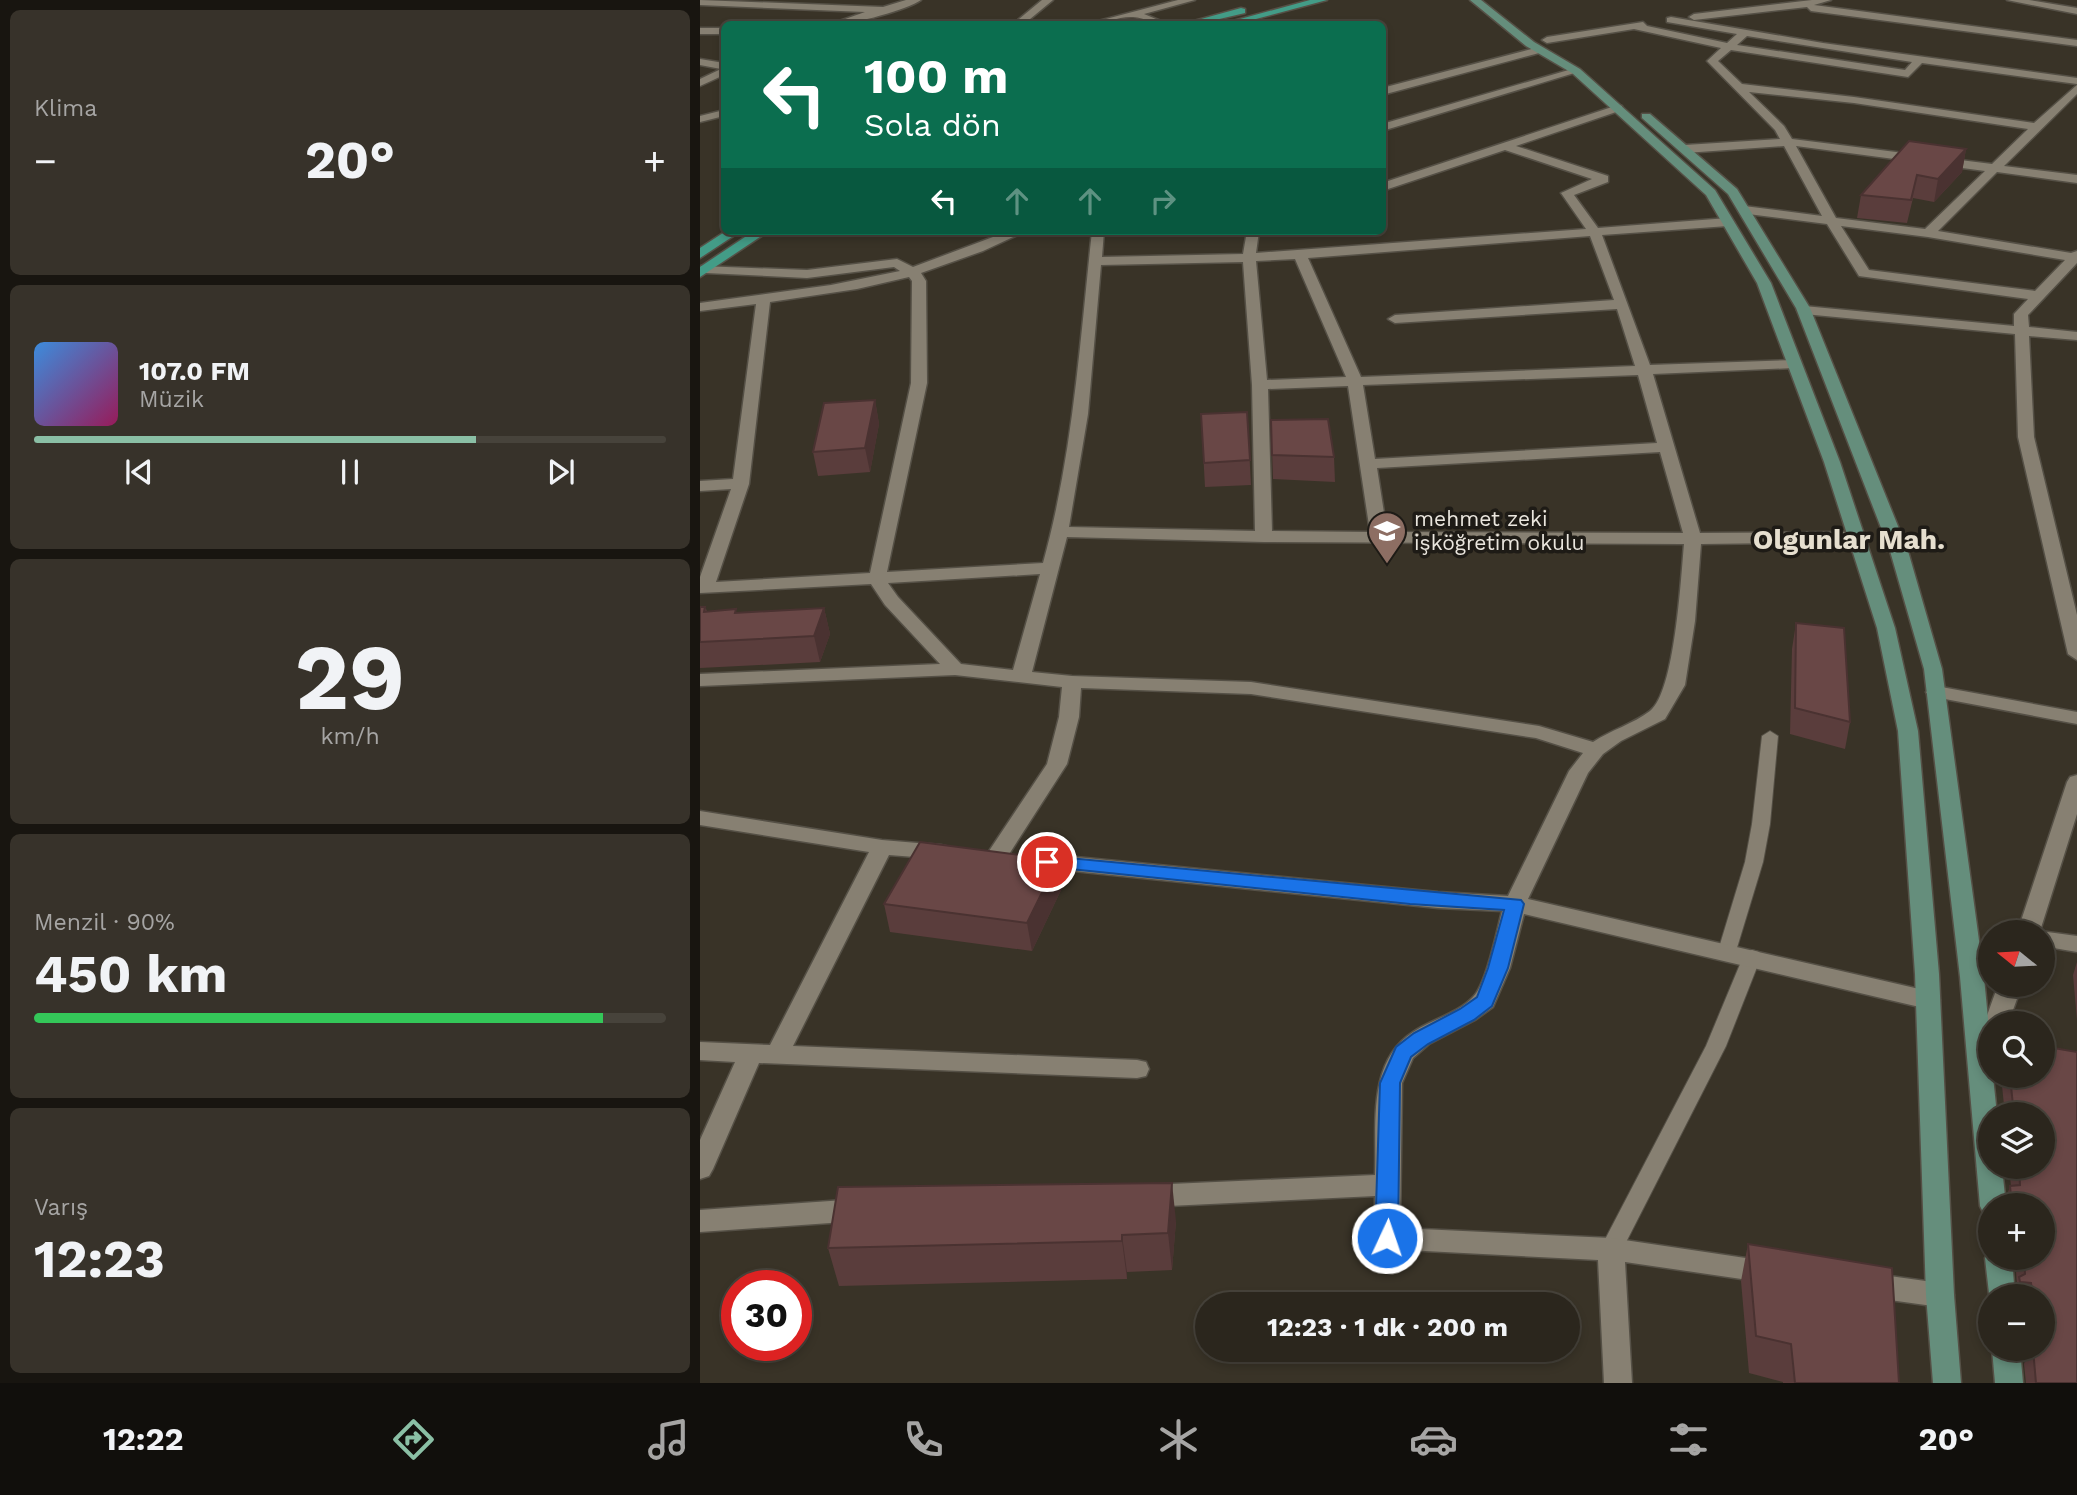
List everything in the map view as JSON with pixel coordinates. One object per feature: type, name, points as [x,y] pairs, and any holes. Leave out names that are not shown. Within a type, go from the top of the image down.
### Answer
[{"type":"main road","points":[[1200,21],[1282,0]]},
{"type":"main road","points":[[1239,21],[1322,0]]},
{"type":"main road","points":[[1475,0],[1576,71],[1711,194],[1764,283],[1856,537],[1886,628],[1908,731],[1928,1000],[1940,1295],[1947,1383]]},
{"type":"main road","points":[[1490,0],[1539,45],[1685,149],[1733,192],[1804,310],[1899,551],[1933,669],[1978,1038]]},
{"type":"main road","points":[[700,254],[729,235]]},
{"type":"main road","points":[[703,271],[757,235]]},
{"type":"main road","points":[[1983,1088],[1992,1193]]},
{"type":"main road","points":[[2007,1361],[2009,1383]]},
{"type":"street","points":[[847,21],[916,0]]},
{"type":"street","points":[[1022,21],[1048,0]]},
{"type":"street","points":[[1105,21],[1189,0]]},
{"type":"street","points":[[1386,84],[1539,45],[1633,26],[1826,0]]},
{"type":"street","points":[[2012,0],[2077,12]]},
{"type":"street","points":[[700,2],[887,10]]},
{"type":"street","points":[[1797,6],[2077,43]]},
{"type":"street","points":[[1134,14],[1154,21]]},
{"type":"street","points":[[1671,20],[2077,81]]},
{"type":"street","points":[[1633,26],[1729,47],[1908,74],[1920,59]]},
{"type":"street","points":[[700,31],[721,31]]},
{"type":"street","points":[[1745,33],[1712,61],[1780,128],[1831,222],[1864,273],[2038,296]]},
{"type":"street","points":[[1386,91],[1539,45]]},
{"type":"street","points":[[700,62],[721,66]]},
{"type":"street","points":[[1386,127],[1576,71]]},
{"type":"street","points":[[700,83],[721,72]]},
{"type":"street","points":[[1738,87],[1854,100],[2037,127]]},
{"type":"street","points":[[1928,233],[2077,88]]},
{"type":"street","points":[[1386,186],[1618,108]]},
{"type":"street","points":[[700,119],[721,114]]},
{"type":"street","points":[[1685,149],[1788,142],[2077,179]]},
{"type":"street","points":[[1505,146],[1604,179],[1567,192],[1595,233],[1622,304],[1693,539],[1686,621],[1675,685],[1658,715],[1614,737],[1596,751],[1579,771],[1515,904],[1498,968],[1485,1001],[1467,1014],[1421,1038],[1403,1053],[1397,1065],[1390,1083],[1387,1238],[1611,1249],[1789,1274]]},
{"type":"street","points":[[1744,210],[1928,233],[2076,256]]},
{"type":"street","points":[[1094,261],[1249,258],[1728,222]]},
{"type":"street","points":[[703,271],[807,274],[904,267],[978,235]]},
{"type":"street","points":[[700,307],[836,288],[1007,235]]},
{"type":"street","points":[[1021,676],[1060,532],[1080,414],[1097,235]]},
{"type":"street","points":[[1252,235],[1249,258],[1260,385],[1264,537]]},
{"type":"street","points":[[1300,254],[1355,381],[1379,537]]},
{"type":"street","points":[[2076,256],[2021,314],[2021,329],[2026,437],[2077,654]]},
{"type":"street","points":[[904,267],[919,281],[919,383],[877,580],[891,601],[955,668]]},
{"type":"street","points":[[700,299],[764,297]]},
{"type":"street","points":[[764,297],[741,484],[702,588],[1050,568]]},
{"type":"street","points":[[1395,319],[1622,304]]},
{"type":"street","points":[[1804,310],[2077,335]]},
{"type":"street","points":[[1260,385],[1794,364]]},
{"type":"street","points":[[1369,464],[1666,447]]},
{"type":"street","points":[[700,486],[741,484]]},
{"type":"street","points":[[1060,532],[1264,537],[1856,537]]},
{"type":"street","points":[[700,680],[955,668],[1072,682],[1251,688],[1539,732],[1596,751]]},
{"type":"street","points":[[996,857],[1057,764],[1069,718],[1072,682]]},
{"type":"street","points":[[1936,692],[2077,718]]},
{"type":"street","points":[[2032,920],[2077,782]]},
{"type":"street","points":[[700,818],[882,847],[1175,872],[1410,897],[1515,904],[1727,951],[1928,1000]]},
{"type":"street","points":[[776,1054],[882,847]]},
{"type":"street","points":[[2055,940],[2077,944]]},
{"type":"street","points":[[700,1051],[1138,1069]]},
{"type":"street","points":[[700,1169],[751,1053]]},
{"type":"street","points":[[1125,1197],[1390,1185]]},
{"type":"street","points":[[700,1221],[888,1208]]},
{"type":"street","points":[[1611,1249],[1618,1383]]},
{"type":"street","points":[[1844,1282],[1940,1295]]},
{"type":"lane","points":[[1727,951],[1762,824],[1770,736]]},
{"type":"lane","points":[[1611,1249],[1716,1046],[1752,957]]},
{"type":"building","points":[[1909,141],[1966,149],[1938,179],[1917,175],[1911,200],[1861,195]]},
{"type":"building","points":[[875,400],[865,448],[813,452],[824,403]]},
{"type":"building","points":[[1247,412],[1250,460],[1204,463],[1201,414]]},
{"type":"building","points":[[1328,419],[1334,457],[1272,455],[1271,420]]},
{"type":"building","points":[[700,607],[705,607],[704,612],[736,609],[735,613],[824,608],[814,636],[700,642]]},
{"type":"building","points":[[1796,623],[1844,628],[1850,722],[1795,708]]},
{"type":"building","points":[[920,842],[1058,860],[1027,923],[884,904]]},
{"type":"building","points":[[2055,1048],[2077,1052],[2077,1383],[2036,1383],[2034,1361],[2055,1361],[2055,1284],[2020,1282],[2019,1277],[2025,1274],[2025,1270],[2055,1270],[2055,1193],[2011,1193],[2010,1186],[2020,1185],[2020,1179],[2055,1179],[2055,1102],[2013,1102],[2011,1088],[2055,1088]]},
{"type":"building","points":[[1172,1183],[1168,1233],[1122,1235],[1122,1241],[828,1248],[838,1187]]},
{"type":"building","points":[[1748,1244],[1892,1268],[1899,1383],[1795,1383],[1791,1344],[1756,1336]]},
{"type":"place","name":"mehmet zeki işköğretim okulu","points":[[1387,565]]},
{"type":"district","name":"Olgunlar Mah.","points":[[1849,539]]},
{"type":"route","points":[[1047,862],[1175,872],[1438,900],[1515,904],[1498,968],[1485,1001],[1467,1014],[1421,1038],[1403,1053],[1390,1083],[1387,1238]]}]
